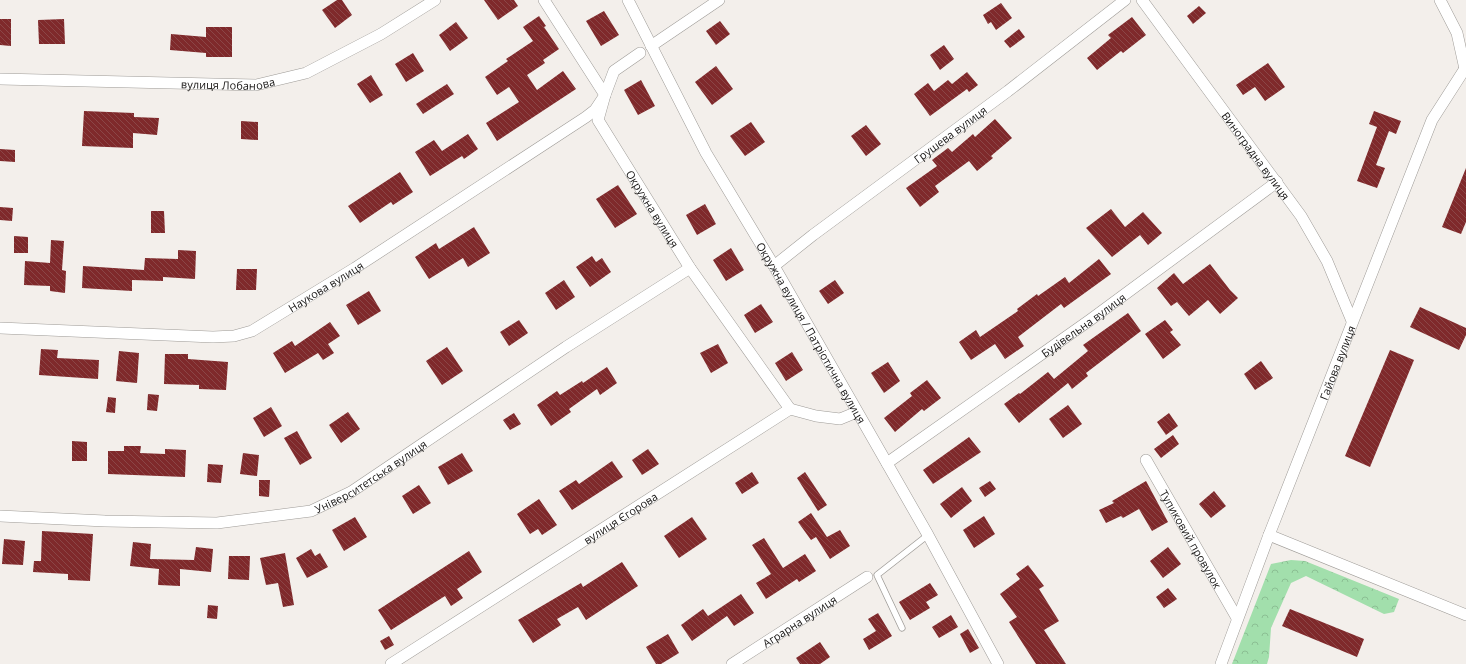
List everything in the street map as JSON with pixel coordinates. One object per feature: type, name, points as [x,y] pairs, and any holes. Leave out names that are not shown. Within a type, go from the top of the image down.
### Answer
[{"type":"street","name":"вулиця Лобанова","points":[[0,79],[256,85],[306,73],[381,34],[435,0]]},
{"type":"street","points":[[544,0],[605,95]]},
{"type":"street","name":"Окружна вулиця / Патріотична вулиця","points":[[628,0],[706,153],[774,266],[887,463],[998,664]]},
{"type":"street","points":[[651,46],[719,0]]},
{"type":"street","name":"Грушева вулиця","points":[[774,266],[1125,0]]},
{"type":"street","name":"Виноградна вулиця","points":[[1142,0],[1301,216],[1327,261],[1352,321]]},
{"type":"street","points":[[1440,0],[1457,33],[1466,68]]},
{"type":"street","points":[[605,95],[614,71],[640,53]]},
{"type":"street","name":"Гайова вулиця","points":[[1221,664],[1237,618],[1352,321],[1432,120],[1466,68]]},
{"type":"street","name":"Окружна вулиця","points":[[605,95],[598,120],[690,268],[790,409]]},
{"type":"street","name":"Наукова вулиця","points":[[0,328],[213,337],[234,336],[252,331],[355,268],[586,117],[595,110],[605,95]]},
{"type":"street","name":"Будівельна вулиця","points":[[887,463],[1090,320],[1277,182]]},
{"type":"street","name":"Університетська вулиця","points":[[0,516],[105,521],[217,523],[311,511],[352,492],[566,347],[690,268]]},
{"type":"street","points":[[790,409],[816,416],[840,419],[857,412]]},
{"type":"street","name":"вулиця Єгорова","points":[[391,664],[790,409]]},
{"type":"street","name":"Тупиковий провулок","points":[[1146,460],[1237,618]]},
{"type":"street","points":[[1269,535],[1466,614]]},
{"type":"street","name":"Аграрна вулиця","points":[[732,664],[867,577]]},
{"type":"lane","points":[[902,628],[877,575],[928,535]]},
{"type":"green space","points":[[1291,560],[1305,561],[1399,599],[1394,612],[1384,614],[1306,576],[1291,583],[1271,628],[1269,657],[1267,664],[1232,664],[1271,564]]},
{"type":"building","points":[[337,0],[342,0],[352,15],[335,28],[322,10]]},
{"type":"building","points":[[484,0],[514,0],[518,6],[498,20]]},
{"type":"building","points":[[1001,3],[1012,18],[996,30],[991,22],[988,24],[983,15]]},
{"type":"building","points":[[1199,6],[1206,13],[1193,24],[1187,16]]},
{"type":"building","points":[[604,11],[619,35],[601,46],[586,21]]},
{"type":"building","points":[[539,16],[546,26],[544,27],[559,49],[543,60],[545,63],[527,75],[537,90],[563,71],[576,89],[497,141],[486,123],[519,102],[509,87],[497,95],[485,77],[508,61],[506,59],[533,41],[523,27]]},
{"type":"building","points":[[1132,17],[1146,35],[1123,53],[1121,51],[1097,70],[1087,58],[1111,38],[1108,35]]},
{"type":"building","points":[[0,19],[11,19],[11,46],[0,45]]},
{"type":"building","points":[[64,19],[65,44],[39,44],[38,20]]},
{"type":"building","points":[[720,21],[730,34],[716,45],[706,31]]},
{"type":"building","points":[[456,22],[468,38],[450,51],[439,35]]},
{"type":"building","points":[[206,27],[232,27],[232,57],[206,57],[206,53],[170,50],[171,34],[206,37]]},
{"type":"building","points":[[1019,29],[1025,37],[1010,48],[1004,41]]},
{"type":"building","points":[[944,45],[954,59],[940,70],[930,55]]},
{"type":"building","points":[[413,53],[424,71],[406,82],[395,64]]},
{"type":"building","points":[[1268,63],[1285,87],[1265,101],[1255,87],[1243,95],[1236,85]]},
{"type":"building","points":[[716,66],[733,89],[712,105],[695,82]]},
{"type":"building","points":[[967,72],[978,85],[969,92],[967,89],[930,116],[914,94],[928,83],[934,91],[948,80],[952,84]]},
{"type":"building","points":[[371,75],[383,95],[370,103],[357,84]]},
{"type":"building","points":[[641,80],[655,106],[638,115],[624,90]]},
{"type":"building","points":[[447,84],[454,94],[423,114],[416,104]]},
{"type":"building","points":[[84,111],[134,113],[134,117],[159,118],[157,135],[133,133],[133,148],[82,146]]},
{"type":"building","points":[[1374,111],[1401,121],[1396,134],[1389,131],[1376,165],[1385,168],[1377,188],[1357,181],[1377,127],[1369,124]]},
{"type":"building","points":[[995,119],[1012,138],[991,156],[993,158],[977,171],[969,161],[935,186],[939,192],[920,207],[906,188],[937,166],[932,160],[948,148],[952,152],[973,134],[975,137]]},
{"type":"building","points":[[241,121],[258,122],[258,140],[241,139]]},
{"type":"building","points":[[751,122],[765,142],[745,156],[730,136]]},
{"type":"building","points":[[866,125],[881,144],[866,156],[851,136]]},
{"type":"building","points":[[468,134],[478,149],[464,159],[462,156],[430,176],[415,152],[434,140],[442,151]]},
{"type":"building","points":[[0,149],[15,150],[15,162],[0,161]]},
{"type":"building","points":[[1466,168],[1466,222],[1461,234],[1442,227]]},
{"type":"building","points":[[400,172],[413,192],[393,205],[391,202],[360,223],[348,206]]},
{"type":"building","points":[[618,185],[637,214],[615,228],[596,199]]},
{"type":"building","points":[[705,204],[716,224],[697,235],[686,215]]},
{"type":"building","points":[[0,207],[13,208],[12,221],[0,220]]},
{"type":"building","points":[[1111,209],[1125,227],[1143,212],[1162,233],[1148,245],[1140,235],[1112,257],[1086,228]]},
{"type":"building","points":[[151,211],[164,211],[165,233],[151,233]]},
{"type":"building","points":[[474,227],[490,253],[468,267],[463,258],[429,279],[415,257],[436,243],[439,249]]},
{"type":"building","points":[[14,236],[28,237],[28,253],[14,253]]},
{"type":"building","points":[[51,240],[64,241],[62,270],[66,271],[65,293],[50,291],[50,286],[24,285],[25,261],[50,263]]},
{"type":"building","points":[[731,248],[744,270],[726,281],[713,260]]},
{"type":"building","points":[[178,250],[196,251],[195,279],[163,277],[163,281],[132,280],[132,291],[82,288],[83,266],[144,270],[145,258],[178,259]]},
{"type":"building","points":[[592,256],[596,262],[602,258],[611,272],[590,287],[576,267]]},
{"type":"building","points":[[1099,259],[1111,274],[1064,308],[1061,304],[1018,337],[1024,346],[1005,359],[995,344],[971,360],[959,342],[976,330],[980,337],[1018,311],[1017,309],[1037,294],[1038,296],[1065,277],[1069,283]]},
{"type":"building","points":[[1210,264],[1238,298],[1220,314],[1208,300],[1189,316],[1177,302],[1171,306],[1157,288],[1174,273],[1183,284]]},
{"type":"building","points":[[237,269],[257,269],[256,290],[236,290]]},
{"type":"building","points":[[564,280],[575,297],[556,310],[545,293]]},
{"type":"building","points":[[835,280],[844,293],[828,304],[819,291]]},
{"type":"building","points":[[369,291],[381,311],[358,325],[346,305]]},
{"type":"building","points":[[761,304],[773,322],[755,333],[744,315]]},
{"type":"building","points":[[1420,307],[1466,328],[1466,335],[1459,350],[1410,327]]},
{"type":"building","points":[[1128,313],[1141,331],[1086,373],[1088,376],[1072,389],[1068,383],[1019,423],[1004,404],[1019,393],[1020,394],[1048,372],[1054,379],[1088,351],[1083,345]]},
{"type":"building","points":[[519,320],[528,333],[509,346],[500,332]]},
{"type":"building","points":[[1165,320],[1173,330],[1170,332],[1181,345],[1163,359],[1145,334]]},
{"type":"building","points":[[330,322],[340,336],[328,344],[334,353],[323,360],[318,353],[285,373],[273,353],[292,341],[295,346]]},
{"type":"building","points":[[718,344],[728,363],[711,373],[700,353]]},
{"type":"building","points":[[447,347],[463,371],[442,385],[426,361]]},
{"type":"building","points":[[41,349],[58,350],[57,358],[99,360],[98,379],[39,375]]},
{"type":"building","points":[[1390,350],[1414,360],[1370,467],[1345,456]]},
{"type":"building","points":[[119,351],[139,353],[137,383],[116,381]]},
{"type":"building","points":[[792,352],[803,370],[786,381],[775,363]]},
{"type":"building","points":[[165,354],[188,354],[188,359],[228,362],[226,390],[199,389],[199,385],[164,384]]},
{"type":"building","points":[[1261,361],[1273,378],[1255,390],[1244,374]]},
{"type":"building","points":[[888,362],[900,381],[884,393],[871,373]]},
{"type":"building","points":[[607,367],[617,383],[600,395],[597,389],[569,409],[571,412],[551,426],[537,405],[557,391],[560,395],[582,381],[583,383]]},
{"type":"building","points":[[927,380],[941,398],[924,411],[922,409],[895,432],[884,418],[912,396],[910,393]]},
{"type":"building","points":[[148,394],[159,395],[157,411],[147,410]]},
{"type":"building","points":[[108,397],[116,398],[115,413],[106,412]]},
{"type":"building","points":[[1068,405],[1082,424],[1063,438],[1049,419]]},
{"type":"building","points":[[271,407],[282,426],[264,437],[253,418]]},
{"type":"building","points":[[348,412],[360,429],[341,443],[329,425]]},
{"type":"building","points":[[514,413],[521,424],[510,430],[503,420]]},
{"type":"building","points":[[1169,413],[1178,426],[1166,435],[1157,422]]},
{"type":"building","points":[[297,431],[312,458],[300,465],[284,438]]},
{"type":"building","points":[[1173,435],[1179,444],[1161,458],[1154,449]]},
{"type":"building","points":[[969,437],[981,452],[933,484],[923,470]]},
{"type":"building","points":[[72,441],[87,442],[87,461],[72,461]]},
{"type":"building","points":[[124,446],[141,446],[140,453],[165,454],[165,449],[186,450],[185,477],[108,474],[108,451],[124,451]]},
{"type":"building","points":[[648,449],[659,464],[642,475],[632,460]]},
{"type":"building","points":[[243,453],[259,455],[257,476],[240,474]]},
{"type":"building","points":[[462,453],[473,471],[448,485],[438,467]]},
{"type":"building","points":[[612,461],[623,477],[572,510],[559,491],[576,480],[579,484]]},
{"type":"building","points":[[208,464],[223,465],[221,483],[207,482]]},
{"type":"building","points":[[752,472],[759,483],[742,494],[735,483]]},
{"type":"building","points":[[805,472],[827,505],[818,511],[797,478]]},
{"type":"building","points":[[259,480],[270,480],[269,497],[259,496]]},
{"type":"building","points":[[990,481],[996,489],[985,497],[979,488]]},
{"type":"building","points":[[1146,481],[1168,522],[1152,531],[1139,509],[1123,518],[1121,516],[1106,523],[1099,510],[1114,503],[1112,501]]},
{"type":"building","points":[[419,485],[431,503],[413,514],[402,496]]},
{"type":"building","points":[[962,487],[972,501],[951,518],[940,504]]},
{"type":"building","points":[[1214,491],[1226,506],[1211,518],[1199,504]]},
{"type":"building","points":[[539,499],[557,525],[542,535],[538,529],[530,534],[517,514]]},
{"type":"building","points":[[811,513],[827,537],[840,530],[850,546],[830,559],[816,537],[811,540],[798,522]]},
{"type":"building","points":[[984,516],[995,534],[974,548],[963,530]]},
{"type":"building","points":[[355,517],[367,537],[344,551],[332,530]]},
{"type":"building","points":[[692,517],[707,539],[679,558],[664,536]]},
{"type":"building","points":[[42,531],[93,534],[90,581],[68,580],[68,574],[33,572],[34,561],[41,561]]},
{"type":"building","points":[[764,538],[783,568],[805,554],[816,571],[799,582],[797,579],[766,599],[756,583],[771,574],[752,545]]},
{"type":"building","points":[[4,539],[25,541],[23,565],[2,564]]},
{"type":"building","points":[[133,542],[151,544],[150,559],[194,560],[196,547],[213,549],[211,572],[180,569],[180,586],[158,585],[159,569],[130,566]]},
{"type":"building","points":[[1168,547],[1181,564],[1163,578],[1150,561]]},
{"type":"building","points":[[311,549],[315,556],[320,553],[328,567],[307,578],[296,558]]},
{"type":"building","points":[[469,551],[482,572],[457,589],[463,598],[451,606],[445,596],[391,630],[378,610]]},
{"type":"building","points":[[285,553],[294,605],[283,607],[278,583],[266,585],[260,558]]},
{"type":"building","points":[[229,556],[250,556],[249,580],[228,579]]},
{"type":"building","points":[[622,562],[638,586],[586,620],[578,607],[557,619],[561,625],[533,643],[518,620],[581,583],[583,587]]},
{"type":"building","points":[[1028,565],[1044,586],[1039,589],[1059,621],[1044,630],[1066,664],[1036,664],[1009,622],[1017,617],[1000,594],[1020,579],[1016,574]]},
{"type":"building","points":[[930,583],[938,595],[926,602],[930,608],[910,620],[899,602]]},
{"type":"building","points":[[1168,588],[1177,599],[1164,608],[1156,597]]},
{"type":"building","points":[[741,594],[754,613],[734,626],[727,616],[692,641],[681,625],[703,609],[708,616]]},
{"type":"building","points":[[208,605],[218,606],[217,619],[207,618]]},
{"type":"building","points":[[1290,609],[1364,639],[1357,657],[1282,626]]},
{"type":"building","points":[[878,613],[892,636],[869,650],[863,639],[876,631],[868,619]]},
{"type":"building","points":[[951,615],[958,627],[939,638],[932,627]]},
{"type":"building","points":[[968,629],[979,648],[970,653],[960,634]]},
{"type":"building","points":[[668,634],[679,653],[661,664],[656,664],[646,647]]},
{"type":"building","points":[[389,636],[394,645],[385,650],[380,641]]},
{"type":"building","points":[[820,642],[830,657],[820,664],[800,664],[796,658]]}]
